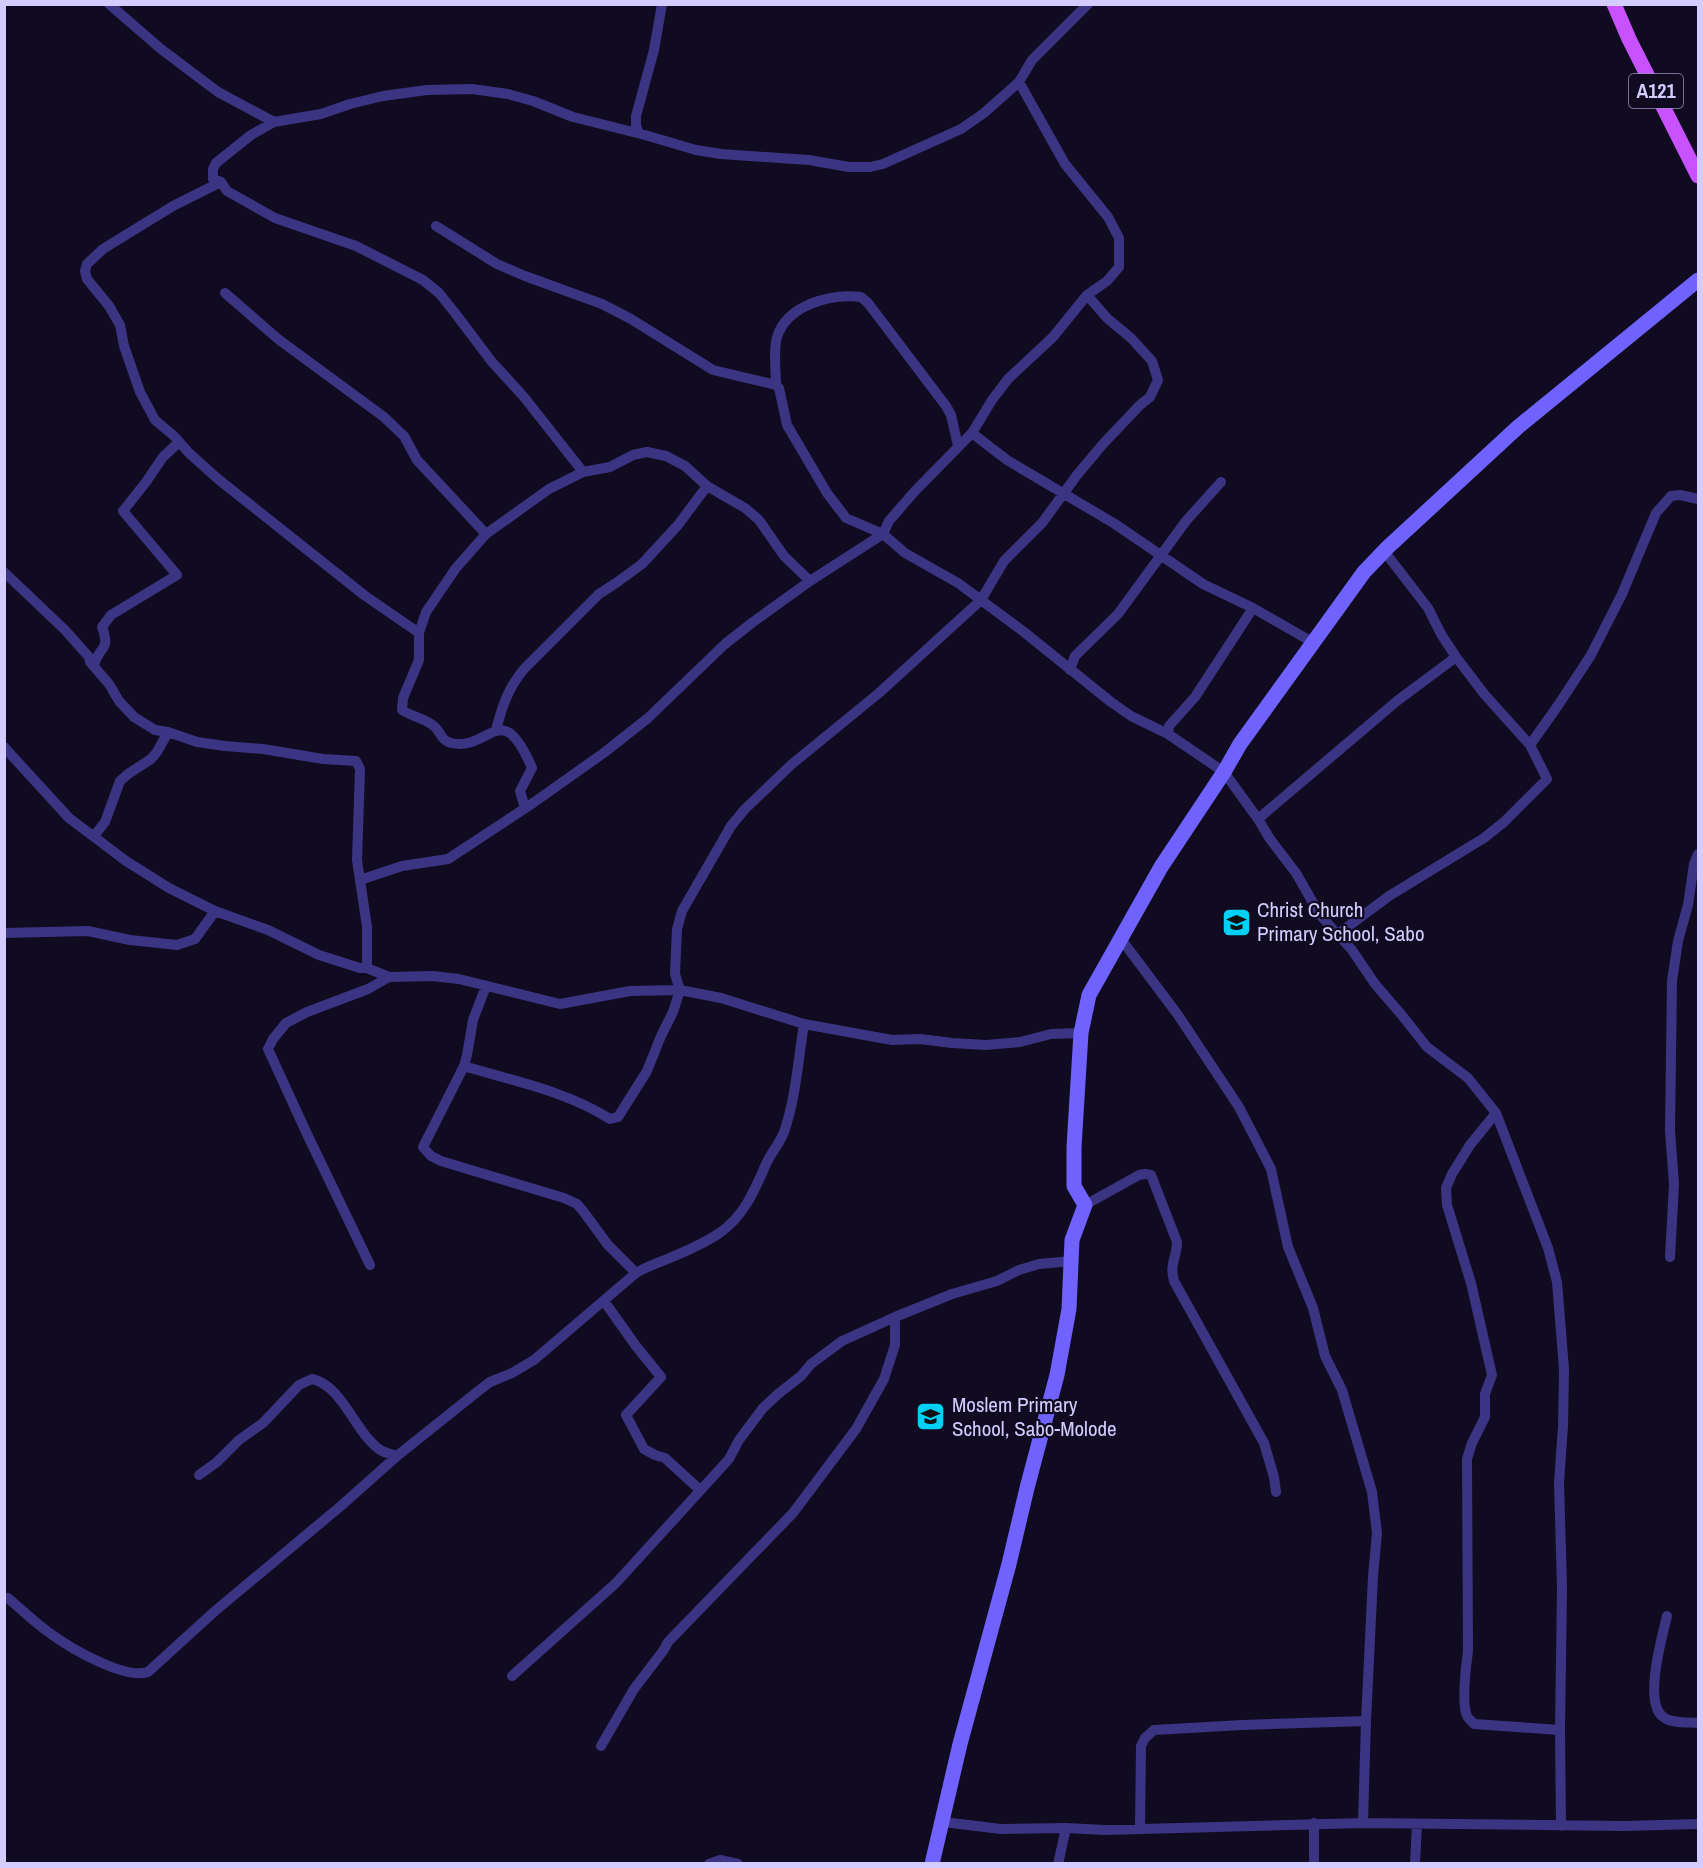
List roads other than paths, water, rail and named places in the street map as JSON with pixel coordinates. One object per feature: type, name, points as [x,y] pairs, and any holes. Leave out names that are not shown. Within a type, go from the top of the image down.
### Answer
[{"type":"main road","name":"A121","points":[[1614,4],[1629,39],[1698,176]]},
{"type":"street","points":[[109,4],[161,49],[218,92],[273,122]]},
{"type":"street","points":[[639,133],[636,116],[654,50],[662,4]]},
{"type":"street","points":[[583,472],[524,397],[492,362],[439,293],[423,280],[356,246],[275,218],[227,191],[221,182],[213,179],[216,163],[250,135],[273,122],[321,114],[350,104],[391,95],[427,90],[472,89],[508,94],[573,117],[639,133],[679,146],[721,154],[809,160],[849,167],[870,167],[883,164],[961,129],[984,113],[1019,82],[1032,60],[1088,4]]},
{"type":"street","points":[[360,880],[402,866],[448,859],[614,746],[648,718],[725,644],[753,622],[810,581],[884,534],[895,514],[972,433],[1008,379],[1053,337],[1087,295],[1107,281],[1119,267],[1119,238],[1108,217],[1065,164],[1019,82]]},
{"type":"street","points":[[221,182],[173,206],[102,249],[87,264],[85,271],[90,285],[109,306],[120,325],[124,346],[140,392],[156,420],[218,479],[364,595],[419,633]]},
{"type":"street","points":[[436,226],[497,264],[602,304],[631,319],[713,370],[772,382],[776,385],[779,388],[787,425],[827,493],[846,518],[884,534],[905,553],[958,583],[1110,702],[1168,735],[1224,772],[1296,873],[1320,915],[1352,950],[1370,978],[1427,1047],[1468,1078],[1496,1113],[1548,1248],[1557,1281],[1564,1369],[1559,1483],[1562,1587],[1561,1826]]},
{"type":"street","points":[[1085,1205],[1074,1186],[1074,1147],[1081,1033],[1089,995],[1161,867],[1240,744],[1364,572],[1384,551],[1518,427],[1698,280]]},
{"type":"street","points":[[225,293],[278,339],[384,417],[404,436],[417,460],[486,534]]},
{"type":"street","points":[[464,1066],[556,1093],[590,1106],[610,1119],[615,1119],[622,1112],[646,1071],[673,1012],[680,990],[675,974],[677,929],[682,911],[731,826],[745,809],[792,764],[879,693],[981,600],[1004,561],[1042,523],[1102,444],[1150,397],[1158,380],[1152,361],[1131,338],[1107,318],[1087,295]]},
{"type":"street","points":[[776,385],[776,340],[781,326],[807,305],[838,296],[861,297],[868,303],[946,406],[951,416],[958,446]]},
{"type":"street","points":[[972,433],[1007,460],[1115,524],[1203,584],[1253,608],[1314,643]]},
{"type":"street","points":[[94,665],[95,658],[106,643],[102,627],[111,615],[177,575],[123,511],[163,457],[179,442]]},
{"type":"street","points":[[525,808],[520,791],[532,768],[512,735],[505,730],[496,730],[466,744],[448,742],[442,739],[435,727],[402,710],[403,698],[418,660],[419,633],[426,612],[456,568],[486,534],[549,489],[583,472],[610,467],[633,455],[647,452],[666,456],[685,466],[707,486],[745,508],[759,520],[784,556],[810,581]]},
{"type":"street","points":[[1070,670],[1076,656],[1118,614],[1186,521],[1221,482]]},
{"type":"street","points":[[496,730],[502,705],[513,682],[524,669],[599,594],[642,564],[678,525],[707,486]]},
{"type":"street","points":[[1530,745],[1591,655],[1622,594],[1656,513],[1671,496],[1680,495],[1698,500]]},
{"type":"street","points":[[1338,934],[1389,896],[1484,838],[1547,779],[1530,745],[1485,695],[1456,657],[1440,634],[1428,608],[1384,551]]},
{"type":"street","points":[[4,572],[65,630],[134,717],[155,730],[216,745],[356,761],[360,769],[357,860],[367,927],[368,968]]},
{"type":"street","points":[[1168,735],[1169,726],[1195,697],[1253,608]]},
{"type":"street","points":[[1258,819],[1397,701],[1456,657]]},
{"type":"street","points":[[94,836],[105,822],[120,782],[128,774],[152,759],[168,732]]},
{"type":"street","points":[[4,747],[69,818],[126,861],[169,888],[215,911],[268,930],[319,955],[360,968],[368,968],[389,977],[434,976],[459,979],[560,1004],[630,991],[680,990],[721,998],[804,1024],[892,1040],[920,1039],[986,1045],[1020,1042],[1051,1034],[1081,1033]]},
{"type":"street","points":[[1670,1257],[1674,1184],[1670,1119],[1672,981],[1678,941],[1698,854]]},
{"type":"street","points":[[4,933],[88,931],[129,940],[177,945],[195,939],[215,911]]},
{"type":"street","points":[[1121,939],[1178,1015],[1239,1107],[1271,1169],[1288,1247],[1313,1308],[1325,1356],[1342,1390],[1372,1492],[1377,1533],[1373,1576],[1363,1822]]},
{"type":"street","points":[[370,1265],[268,1049],[286,1023],[307,1012],[368,989],[389,977]]},
{"type":"street","points":[[486,986],[473,1020],[464,1066],[427,1138],[423,1147],[425,1151],[441,1161],[564,1198],[577,1204],[608,1245],[636,1273]]},
{"type":"street","points":[[8,1598],[38,1625],[68,1645],[114,1668],[141,1674],[154,1666],[397,1456],[490,1382],[534,1360],[646,1266],[665,1260],[717,1235],[742,1213],[768,1159],[784,1134],[793,1097],[804,1024]]},
{"type":"street","points":[[1496,1113],[1470,1145],[1452,1173],[1446,1188],[1447,1205],[1471,1283],[1492,1376],[1485,1394],[1485,1417],[1467,1459],[1466,1708],[1467,1717],[1474,1724],[1560,1730]]},
{"type":"street","points":[[932,1863],[960,1744],[1057,1375],[1067,1326],[1072,1240],[1085,1205],[1139,1175],[1145,1173],[1151,1175],[1177,1242],[1171,1270],[1174,1281],[1264,1443],[1275,1478],[1276,1492]]},
{"type":"street","points":[[512,1676],[616,1583],[647,1551],[729,1459],[739,1440],[763,1408],[801,1376],[811,1364],[842,1341],[952,1294],[997,1281],[1019,1270],[1039,1264],[1072,1261]]},
{"type":"street","points":[[604,1301],[661,1377],[626,1415],[644,1449],[665,1458],[700,1490]]},
{"type":"street","points":[[601,1746],[634,1689],[668,1642],[793,1513],[856,1429],[884,1379],[896,1345],[895,1317]]},
{"type":"street","points":[[199,1474],[217,1462],[239,1440],[263,1423],[299,1385],[312,1379],[324,1383],[334,1393],[378,1449],[397,1456]]},
{"type":"street","points":[[1667,1616],[1654,1681],[1657,1709],[1667,1720],[1698,1723]]},
{"type":"street","points":[[1140,1829],[1141,1746],[1145,1738],[1154,1730],[1366,1721]]},
{"type":"street","points":[[942,1822],[1001,1829],[1105,1830],[1363,1822],[1561,1826],[1698,1824]]},
{"type":"street","points":[[1314,1823],[1314,1863]]},
{"type":"street","points":[[1415,1863],[1417,1824]]},
{"type":"street","points":[[1058,1863],[1066,1828]]},
{"type":"street","points":[[709,1863],[720,1860],[738,1863]]},
{"type":"place","name":"Christ Church Primary School, Sabo","points":[[1236,922]]},
{"type":"place","name":"Moslem Primary School, Sabo-Molode","points":[[931,1417]]}]
